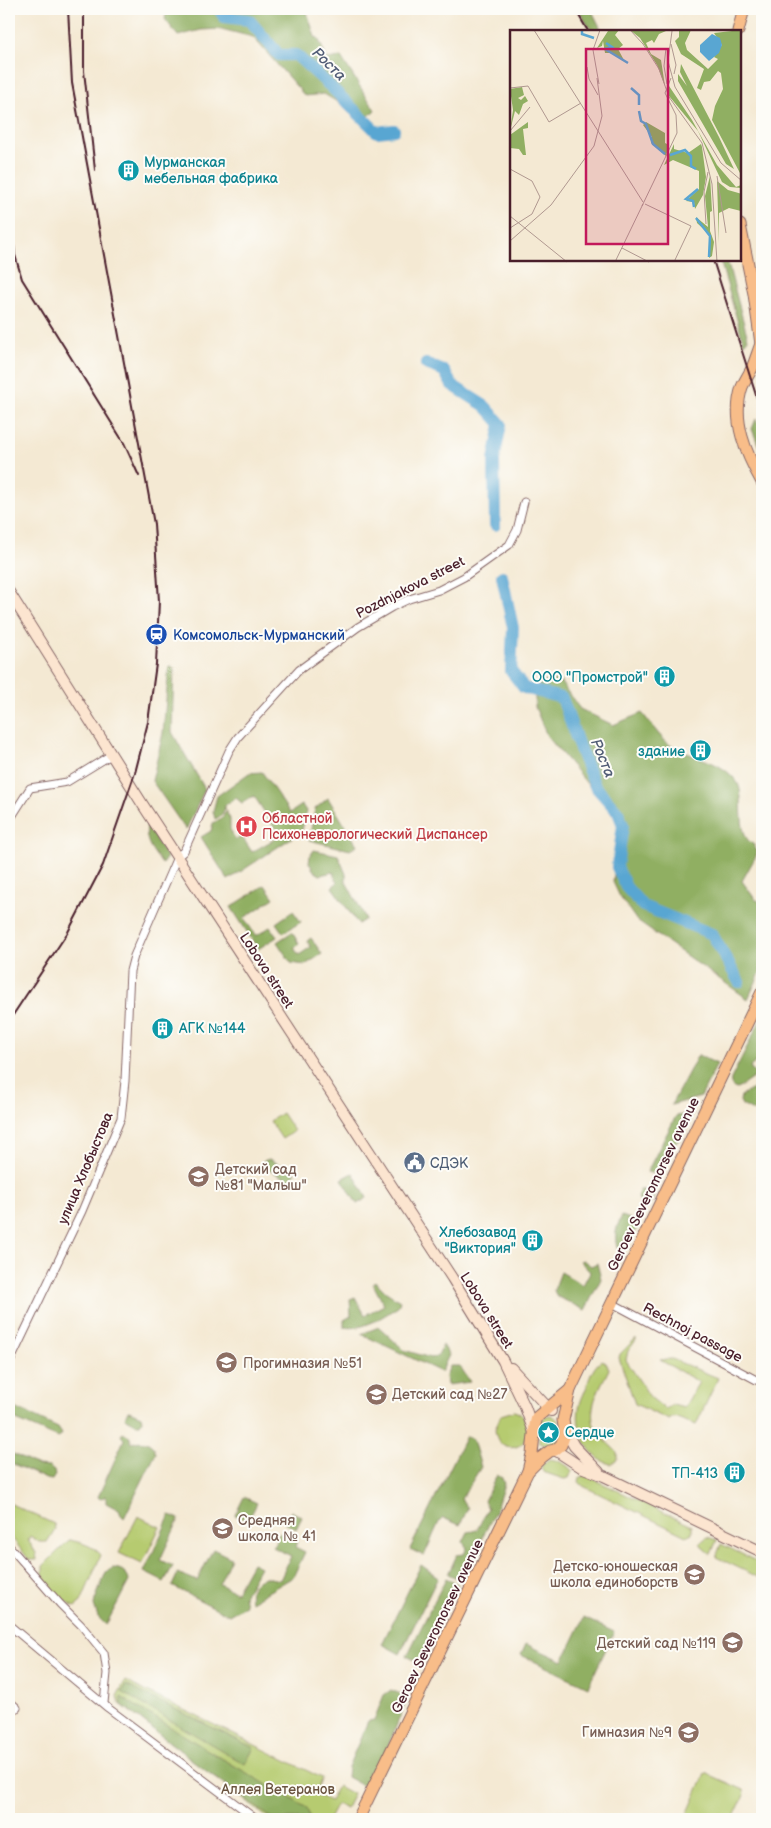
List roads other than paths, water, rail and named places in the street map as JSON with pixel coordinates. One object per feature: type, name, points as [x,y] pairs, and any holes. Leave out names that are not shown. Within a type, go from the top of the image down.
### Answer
[{"type":"main road","points":[[738,30],[744,9]]},
{"type":"main road","points":[[741,229],[758,296],[762,343],[742,386],[738,402],[738,413],[742,438],[752,464],[762,482]]},
{"type":"main road","name":"Geroev Severomorsev avenue","points":[[358,1819],[528,1472],[542,1457],[562,1442],[570,1390],[762,992]]},
{"type":"main road","name":"Geroev Severomorsev avenue","points":[[528,1472],[533,1435],[538,1418],[570,1390]]},
{"type":"main road","points":[[548,1410],[556,1413],[564,1425]]},
{"type":"main road","points":[[533,1435],[539,1448],[552,1451]]},
{"type":"street","name":"Pozdnjakova street","points":[[177,858],[184,851],[229,752],[238,737],[299,670],[358,627],[409,599],[439,590],[464,577],[509,544],[517,530],[524,502]]},
{"type":"street","name":"Lobova street","points":[[9,592],[177,858],[452,1278],[503,1361],[524,1406],[533,1435]]},
{"type":"street","points":[[9,821],[30,788],[67,782],[111,755]]},
{"type":"street","name":"улица Хлобыстова","points":[[9,1364],[82,1211],[121,1118],[126,1081],[130,971],[134,956],[177,858]]},
{"type":"street","name":"Rechnoj passage","points":[[612,1303],[762,1383]]},
{"type":"street","name":"Lobova street","points":[[503,1361],[548,1410]]},
{"type":"street","points":[[564,1425],[574,1446],[604,1476]]},
{"type":"street","points":[[552,1451],[581,1467],[604,1476],[762,1552]]},
{"type":"street","points":[[9,1546],[104,1653],[107,1673],[104,1703]]},
{"type":"street","points":[[9,1625],[104,1703],[256,1819]]},
{"type":"street","points":[[9,1702],[17,1708]]},
{"type":"waterway","name":"Роста","points":[[219,9],[224,17],[249,20],[279,55],[296,55],[377,132],[394,130]]},
{"type":"waterway","name":"Роста","points":[[426,364],[444,371],[452,385],[485,406],[501,424],[494,460],[495,525]]},
{"type":"waterway","name":"Роста","points":[[502,576],[513,628],[511,671],[524,688],[562,698],[595,786],[618,812],[623,825],[617,867],[626,887],[643,906],[712,934],[739,982]]},
{"type":"railway","points":[[9,1021],[68,932],[103,865],[135,773],[148,722],[156,664],[159,601],[154,524],[72,83],[68,9]]},
{"type":"railway","points":[[84,9],[84,71],[95,170]]},
{"type":"railway","points":[[575,9],[587,30]]},
{"type":"railway","points":[[9,194],[15,255],[22,279],[124,443],[139,476]]},
{"type":"railway","points":[[713,261],[762,414]]},
{"type":"place","name":"Мурманская мебельная фабрика","points":[[128,170]]},
{"type":"place","name":"Комсомольск-Мурманский","points":[[157,635]]},
{"type":"place","name":"ООО \"Промстрой\"","points":[[664,677]]},
{"type":"place","name":"здание","points":[[701,751]]},
{"type":"place","name":"Областной Психоневрологический Диспансер","points":[[246,826]]},
{"type":"place","name":"АГК №144","points":[[163,1028]]},
{"type":"place","name":"СДЭК","points":[[414,1163]]},
{"type":"place","name":"Детский сад №81 \"Малыш\"","points":[[199,1177]]},
{"type":"place","name":"Хлебозавод \"Виктория\"","points":[[532,1240]]},
{"type":"place","name":"Прогимназия №51","points":[[227,1363]]},
{"type":"place","name":"Детский сад №27","points":[[376,1394]]},
{"type":"place","name":"Сердце","points":[[549,1432]]},
{"type":"place","name":"ТП-413","points":[[734,1473]]},
{"type":"place","name":"Средняя школа № 41","points":[[222,1528]]},
{"type":"place","name":"Детско-юношеская школа единоборств","points":[[694,1574]]},
{"type":"place","name":"Детский сад №119","points":[[732,1643]]},
{"type":"place","name":"Гимназия №9","points":[[688,1732]]},
{"type":"park label","name":"Аллея Ветеранов","points":[[278,1789]]}]
